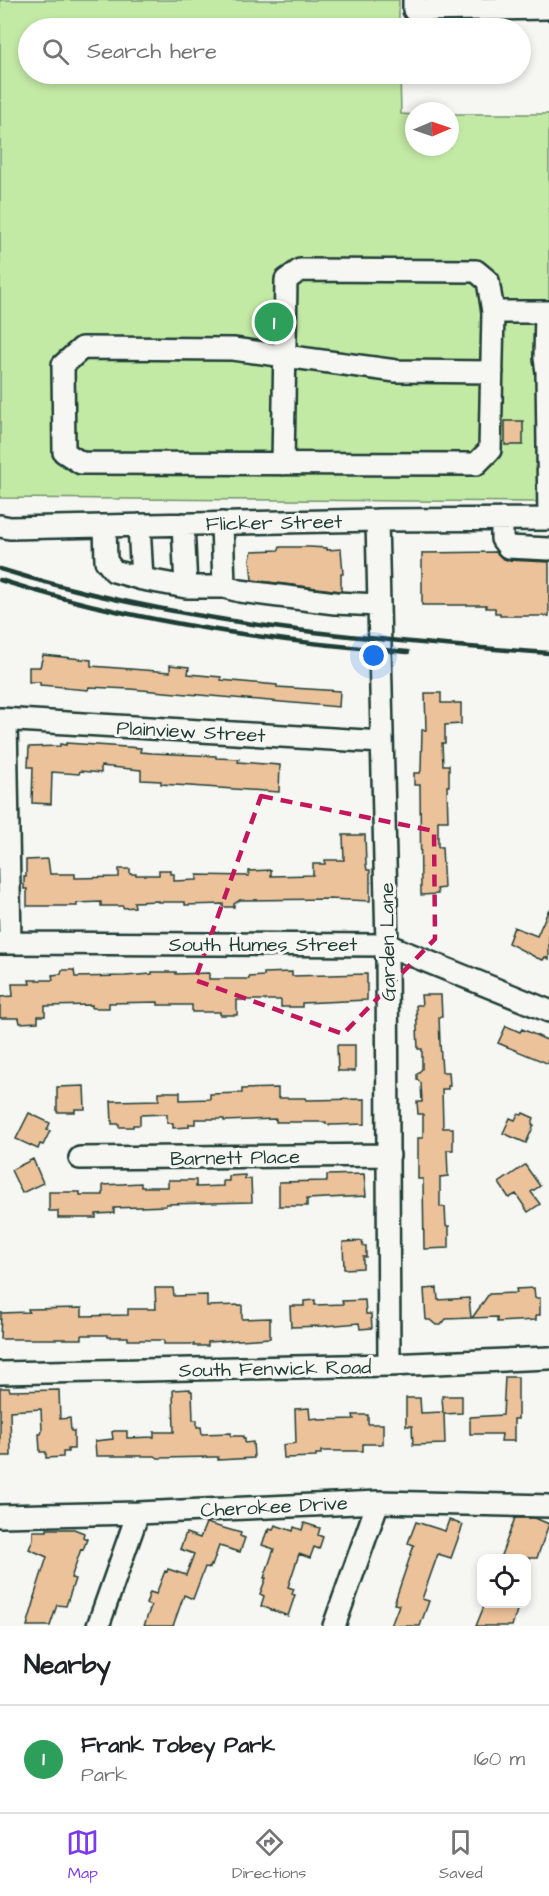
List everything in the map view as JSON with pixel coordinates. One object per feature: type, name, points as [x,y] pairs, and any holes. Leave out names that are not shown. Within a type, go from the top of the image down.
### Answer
[{"type":"street","points":[[414,0],[414,10],[549,8]]},
{"type":"street","points":[[283,464],[285,356],[286,280],[300,270],[476,271],[488,281],[493,312],[492,372],[490,450],[476,464],[283,464],[81,463],[64,452],[63,365],[82,348],[233,349],[285,356],[396,371],[492,372]]},
{"type":"street","points":[[493,312],[548,312],[545,358],[548,372],[549,519]]},
{"type":"street","points":[[502,519],[502,539],[508,547],[549,549]]},
{"type":"street","name":"Flicker Street","points":[[0,526],[10,528],[377,520],[549,519]]},
{"type":"street","name":"Garden Lane","points":[[377,520],[387,945],[389,1365]]},
{"type":"street","points":[[222,523],[224,586]]},
{"type":"street","points":[[183,524],[186,587]]},
{"type":"street","points":[[139,525],[142,579]]},
{"type":"street","points":[[105,526],[106,561],[114,571],[186,587],[224,586],[240,591],[334,603],[379,605]]},
{"type":"street","points":[[3,720],[5,943]]},
{"type":"street","name":"Plainview Street","points":[[3,720],[382,742]]},
{"type":"street","name":"South Humes Street","points":[[5,943],[387,945],[549,1011]]},
{"type":"street","name":"Barnett Place","points":[[80,1158],[389,1155]]},
{"type":"street","name":"South Fenwick Road","points":[[0,1373],[389,1365],[549,1358]]},
{"type":"street","points":[[334,1626],[378,1502]]},
{"type":"street","name":"Cherokee Drive","points":[[0,1516],[138,1513],[378,1502],[549,1506]]},
{"type":"street","points":[[98,1626],[138,1513]]},
{"type":"highlighted area","points":[[261,796],[434,831],[435,939],[343,1034],[195,980]]},
{"type":"green space","points":[[0,0],[399,0],[399,18],[18,18],[18,84],[400,84],[401,114],[405,114],[405,156],[459,156],[459,114],[549,114],[549,502],[0,498]]},
{"type":"building","points":[[505,421],[523,421],[523,445],[505,445]]},
{"type":"building","points":[[280,547],[341,549],[343,574],[341,574],[341,591],[252,580],[250,559],[252,551],[279,550]]},
{"type":"building","points":[[496,552],[507,560],[549,562],[549,616],[500,616],[500,613],[495,613],[495,608],[486,608],[486,605],[422,605],[422,553]]},
{"type":"building","points":[[43,655],[91,660],[91,666],[170,672],[170,665],[189,667],[188,674],[221,677],[221,680],[277,685],[277,687],[340,691],[339,707],[130,689],[89,687],[88,690],[29,682],[29,667],[40,667]]},
{"type":"building","points":[[425,693],[441,693],[441,703],[461,703],[461,724],[445,725],[445,743],[442,743],[443,765],[449,765],[448,821],[438,821],[438,847],[442,847],[444,888],[437,889],[438,894],[421,895],[420,785],[414,785],[414,773],[420,773],[421,770],[422,730],[426,730]]},
{"type":"building","points":[[66,743],[141,748],[140,752],[216,756],[216,758],[239,759],[238,762],[280,765],[279,792],[161,784],[161,781],[141,780],[141,770],[101,766],[101,773],[52,772],[51,804],[32,803],[33,767],[28,767],[29,747],[60,746]]},
{"type":"building","points":[[343,835],[365,835],[366,865],[367,870],[370,870],[370,901],[240,900],[234,904],[234,907],[223,907],[223,904],[185,905],[185,902],[158,901],[134,902],[135,907],[123,908],[123,906],[101,906],[101,902],[77,903],[77,906],[27,906],[27,889],[24,889],[26,860],[48,859],[50,874],[75,874],[75,878],[119,877],[119,869],[130,869],[130,874],[136,875],[159,875],[159,870],[170,870],[170,874],[174,874],[174,881],[197,880],[197,875],[249,876],[249,871],[271,870],[271,876],[313,875],[313,864],[325,864],[325,860],[344,860]]},
{"type":"building","points":[[549,909],[549,959],[537,958],[508,943],[514,927],[537,936]]},
{"type":"building","points":[[62,970],[74,970],[75,977],[176,972],[176,974],[209,973],[209,979],[249,979],[249,977],[264,976],[264,973],[292,972],[292,976],[367,974],[367,1000],[302,1003],[302,1007],[281,1007],[281,1000],[237,1000],[237,1015],[220,1015],[220,1012],[192,1012],[192,1005],[158,1005],[158,1002],[109,1003],[109,1008],[92,1008],[92,1005],[45,1006],[45,1016],[38,1016],[38,1022],[20,1023],[19,1018],[0,1018],[0,997],[13,996],[12,984],[30,984],[29,980],[53,980],[52,975],[61,974]]},
{"type":"building","points":[[421,995],[441,995],[442,1017],[439,1017],[442,1072],[449,1072],[450,1086],[448,1089],[442,1089],[443,1128],[453,1128],[453,1150],[447,1150],[448,1176],[440,1177],[440,1207],[445,1207],[446,1226],[449,1226],[449,1248],[424,1249],[423,1179],[418,1179],[418,1138],[423,1138],[423,1114],[418,1114],[417,1102],[422,1102],[421,1083],[417,1079],[417,1074],[422,1069],[422,1049],[418,1049],[416,1005],[422,1005]]},
{"type":"building","points":[[506,1026],[520,1032],[522,1029],[549,1041],[549,1064],[498,1043]]},
{"type":"building","points":[[337,1045],[355,1045],[355,1071],[338,1071]]},
{"type":"building","points":[[84,1086],[85,1109],[75,1109],[75,1112],[57,1112],[57,1087]]},
{"type":"building","points":[[278,1088],[278,1098],[365,1099],[365,1124],[276,1122],[276,1119],[224,1121],[224,1119],[195,1119],[195,1124],[189,1124],[189,1127],[173,1128],[173,1123],[167,1123],[167,1114],[140,1115],[140,1125],[133,1125],[133,1127],[119,1127],[119,1124],[112,1124],[111,1101],[159,1100],[159,1092],[180,1092],[180,1100],[210,1099],[210,1094],[242,1093],[242,1089]]},
{"type":"building","points":[[29,1113],[50,1123],[47,1130],[50,1131],[43,1145],[40,1144],[38,1149],[16,1139]]},
{"type":"building","points":[[523,1113],[534,1118],[532,1124],[534,1125],[526,1143],[503,1133],[510,1118],[515,1120],[518,1114]]},
{"type":"building","points":[[33,1159],[43,1183],[22,1193],[11,1170]]},
{"type":"building","points":[[525,1165],[540,1186],[531,1192],[540,1204],[528,1212],[516,1194],[509,1198],[499,1183]]},
{"type":"building","points":[[364,1174],[366,1196],[307,1199],[307,1206],[279,1206],[279,1182],[327,1181],[327,1175]]},
{"type":"building","points":[[245,1175],[245,1179],[251,1179],[252,1202],[114,1208],[114,1213],[96,1214],[96,1218],[58,1218],[58,1211],[49,1211],[49,1192],[103,1195],[103,1185],[141,1183],[141,1187],[168,1187],[168,1180],[196,1180],[196,1187],[223,1186],[223,1181],[229,1181],[229,1176]]},
{"type":"building","points":[[362,1241],[363,1246],[366,1246],[363,1268],[344,1269],[343,1242]]},
{"type":"building","points":[[155,1288],[173,1288],[174,1296],[207,1295],[207,1306],[242,1305],[242,1319],[270,1318],[270,1338],[208,1342],[208,1346],[164,1344],[164,1340],[128,1340],[128,1337],[107,1337],[107,1335],[82,1335],[82,1339],[0,1339],[1,1313],[29,1312],[28,1309],[82,1308],[82,1316],[128,1315],[128,1309],[156,1309]]},
{"type":"building","points":[[437,1288],[438,1300],[469,1298],[471,1318],[446,1319],[441,1325],[426,1320],[424,1289]]},
{"type":"building","points":[[534,1288],[535,1298],[540,1298],[540,1315],[536,1315],[536,1320],[497,1322],[497,1317],[472,1318],[489,1294],[517,1293],[516,1289]]},
{"type":"building","points":[[315,1300],[315,1305],[365,1300],[366,1314],[371,1314],[372,1328],[360,1329],[359,1323],[291,1327],[290,1306],[304,1306],[304,1301]]},
{"type":"building","points":[[505,1377],[518,1377],[518,1419],[514,1419],[514,1441],[501,1441],[502,1434],[470,1434],[470,1417],[503,1415]]},
{"type":"building","points":[[0,1388],[9,1388],[10,1391],[59,1390],[60,1419],[70,1418],[71,1431],[74,1431],[74,1449],[63,1452],[63,1457],[46,1458],[46,1452],[40,1452],[41,1409],[10,1411],[11,1456],[0,1456]]},
{"type":"building","points":[[190,1389],[193,1420],[197,1420],[197,1427],[201,1427],[202,1434],[231,1433],[231,1436],[243,1436],[245,1443],[253,1442],[254,1458],[218,1460],[218,1457],[96,1456],[95,1441],[113,1439],[112,1432],[114,1431],[127,1431],[127,1438],[154,1437],[154,1432],[174,1432],[173,1390]]},
{"type":"building","points":[[442,1396],[462,1396],[462,1413],[444,1414],[445,1444],[413,1445],[412,1426],[406,1426],[406,1398],[420,1398],[421,1413],[443,1412]]},
{"type":"building","points":[[309,1408],[310,1419],[318,1418],[318,1420],[354,1419],[353,1415],[368,1415],[368,1424],[383,1424],[383,1444],[363,1444],[363,1451],[321,1451],[321,1454],[316,1454],[316,1457],[284,1458],[283,1445],[296,1443],[295,1409]]},
{"type":"building","points":[[515,1518],[535,1518],[549,1524],[537,1558],[531,1558],[531,1554],[502,1554]]},
{"type":"building","points":[[449,1520],[463,1525],[451,1558],[438,1554],[422,1599],[429,1601],[420,1626],[391,1626],[399,1605],[394,1604],[414,1545],[408,1543],[416,1522],[445,1531]]},
{"type":"building","points":[[206,1523],[241,1533],[240,1536],[245,1538],[240,1552],[219,1546],[212,1566],[205,1567],[193,1599],[184,1595],[173,1626],[144,1626],[151,1606],[146,1604],[150,1592],[156,1594],[165,1571],[167,1572],[168,1569],[186,1575],[194,1554],[180,1549],[186,1533],[200,1538]]},
{"type":"building","points":[[304,1523],[320,1528],[318,1535],[323,1537],[319,1549],[314,1547],[310,1558],[299,1554],[288,1587],[294,1589],[292,1594],[295,1595],[288,1616],[261,1606],[264,1596],[260,1594],[274,1549],[262,1545],[267,1531],[273,1530],[275,1525],[293,1531],[294,1527],[302,1530]]},
{"type":"building","points":[[47,1529],[74,1529],[84,1533],[83,1537],[87,1539],[71,1578],[75,1579],[66,1606],[57,1605],[50,1626],[27,1626],[47,1557],[29,1549],[33,1531],[47,1531]]},
{"type":"building","points":[[483,1608],[518,1608],[512,1626],[476,1626]]},
{"type":"railway","points":[[0,569],[135,604],[272,627],[410,642],[549,653]]},
{"type":"railway","points":[[0,580],[100,608],[151,619],[254,636],[408,652]]},
{"type":"place","name":"Frank Tobey Park","points":[[274,322]]}]
